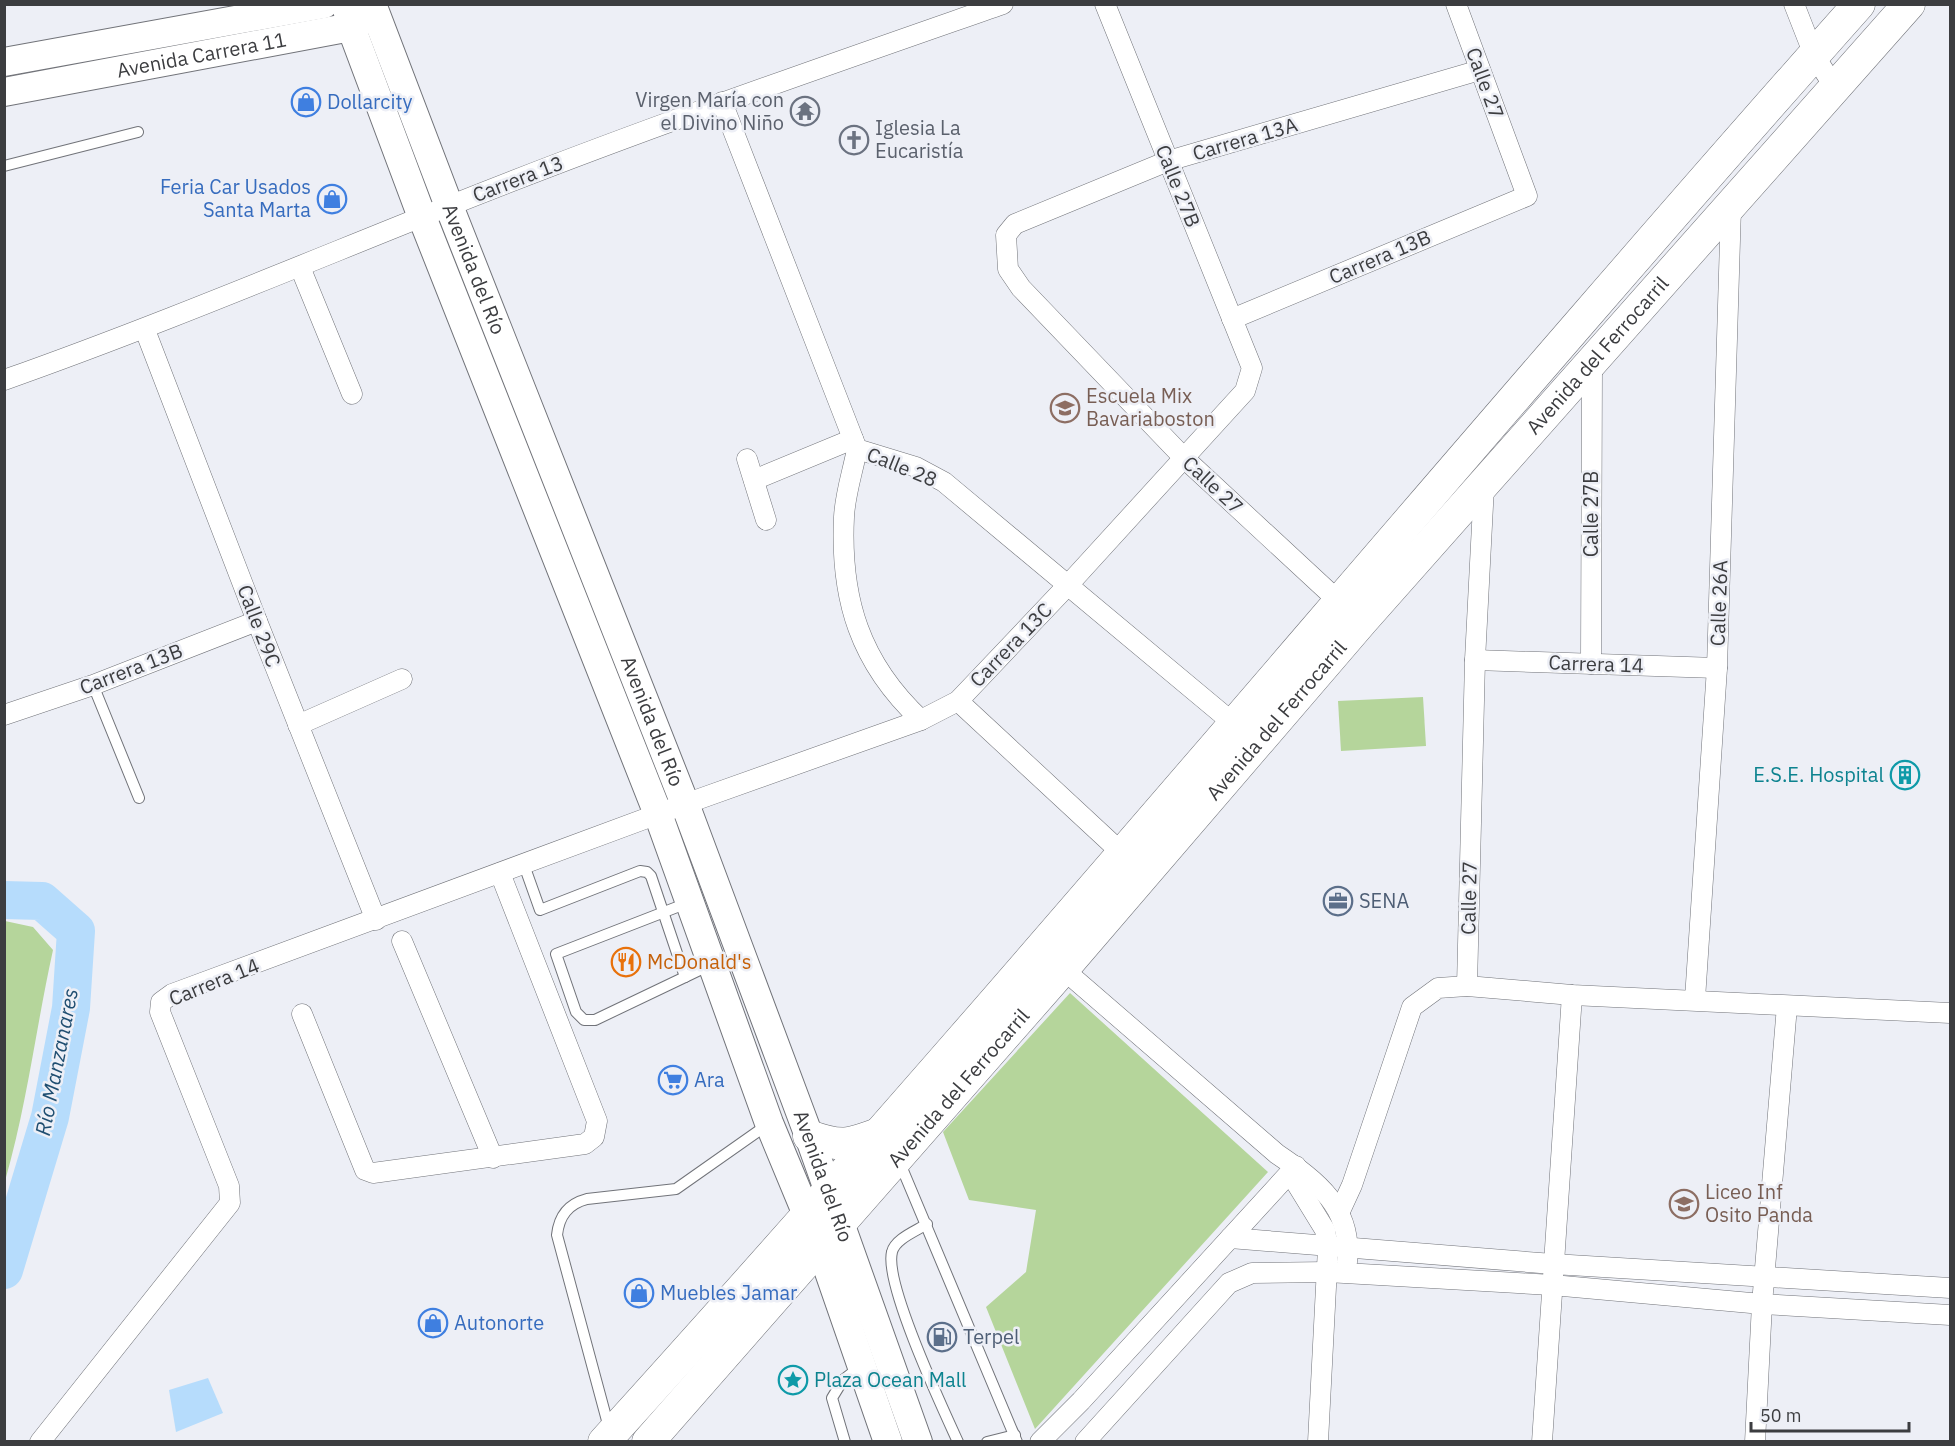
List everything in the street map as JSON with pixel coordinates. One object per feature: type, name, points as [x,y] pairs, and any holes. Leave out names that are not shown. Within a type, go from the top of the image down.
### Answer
[{"type":"main road","name":"Avenida Carrera 11","points":[[4,62],[324,4]]},
{"type":"main road","name":"Avenida del Ferrocarril","points":[[1052,959],[1124,855],[1233,723],[1859,4]]},
{"type":"main road","name":"Avenida del Ferrocarril","points":[[648,1442],[841,1224],[890,1145],[1052,959],[1484,486],[1909,4]]},
{"type":"main road","name":"Avenida Carrera 11","points":[[4,92],[367,11]]},
{"type":"main road","name":"Avenida del Río","points":[[367,11],[449,206],[685,804],[809,1136],[918,1442]]},
{"type":"main road","name":"Avenida del Río","points":[[367,11],[422,217],[658,814],[770,1123],[820,1246],[888,1442]]},
{"type":"main road","points":[[809,1136],[829,1143],[890,1145]]},
{"type":"main road","name":"Avenida del Ferrocarril","points":[[608,1438],[829,1192],[890,1145]]},
{"type":"street","name":"Carrera 13","points":[[4,380],[146,330],[449,206],[722,102],[1003,4]]},
{"type":"street","name":"Calle 27B","points":[[1105,4],[1252,368]]},
{"type":"street","name":"Calle 27","points":[[1456,4],[1527,196]]},
{"type":"street","points":[[1794,4],[1814,55],[1835,88]]},
{"type":"street","name":"Carrera 13A","points":[[1015,224],[1168,161],[1480,70]]},
{"type":"street","name":"Calle 28","points":[[722,102],[855,444],[916,467],[944,482],[1233,723]]},
{"type":"street","name":"Carrera 13B","points":[[1233,319],[1527,196]]},
{"type":"street","name":"Calle 26A","points":[[1695,999],[1717,668],[1731,207]]},
{"type":"street","name":"Calle 27","points":[[1015,224],[1006,234],[1005,250],[1008,269],[1021,288],[1184,458],[1362,621]]},
{"type":"street","points":[[300,267],[352,394]]},
{"type":"street","name":"Calle 29C","points":[[146,330],[257,621],[376,920]]},
{"type":"street","name":"Calle 27B","points":[[1591,664],[1592,364]]},
{"type":"street","name":"Carrera 13C","points":[[685,804],[921,720],[958,701],[1068,585],[1245,391],[1252,368]]},
{"type":"street","points":[[754,480],[855,444],[844,515],[846,588],[856,627],[875,661],[897,697],[921,720]]},
{"type":"street","points":[[747,459],[766,520]]},
{"type":"street","name":"Calle 27","points":[[1467,986],[1475,660],[1484,486]]},
{"type":"street","name":"Carrera 13B","points":[[4,714],[93,685],[257,621]]},
{"type":"street","name":"Carrera 14","points":[[1475,660],[1717,668]]},
{"type":"street","points":[[298,725],[402,679]]},
{"type":"street","points":[[958,701],[1124,855]]},
{"type":"street","name":"Carrera 14","points":[[40,1442],[230,1203],[229,1186],[160,1012],[161,1002],[172,994],[685,804]]},
{"type":"street","points":[[302,1014],[365,1170],[373,1173],[585,1144],[594,1137],[597,1121],[500,873]]},
{"type":"street","points":[[402,941],[493,1158]]},
{"type":"street","points":[[1052,959],[1293,1170],[1325,1230],[1328,1248],[1337,1273]]},
{"type":"street","points":[[1340,1211],[1352,1185],[1412,1007],[1438,988],[1467,986],[1572,995],[1695,999],[1787,1006],[1950,1013]]},
{"type":"street","points":[[1542,1442],[1552,1264],[1572,995]]},
{"type":"street","points":[[1755,1442],[1762,1304],[1787,1006]]},
{"type":"street","points":[[1293,1170],[1313,1179],[1340,1211],[1349,1249],[1337,1273],[1318,1442]]},
{"type":"street","points":[[1040,1442],[1081,1401],[1293,1170]]},
{"type":"street","points":[[1230,1238],[1328,1248],[1552,1264],[1950,1288]]},
{"type":"street","points":[[1085,1442],[1102,1434],[1228,1283],[1252,1273],[1337,1273],[1552,1285],[1762,1304],[1950,1315]]},
{"type":"street","points":[[1081,1401],[1102,1434]]},
{"type":"lane","points":[[4,166],[138,132]]},
{"type":"lane","points":[[93,685],[139,798]]},
{"type":"lane","points":[[524,865],[540,910],[640,871],[647,872],[651,876],[685,977]]},
{"type":"lane","points":[[690,902],[556,954],[562,974],[576,1012],[579,1017],[589,1020],[712,964]]},
{"type":"lane","points":[[608,1438],[557,1235],[558,1225],[565,1211],[575,1202],[587,1199],[676,1189],[770,1123]]},
{"type":"lane","points":[[890,1145],[927,1224],[1016,1438],[987,1442]]},
{"type":"lane","points":[[927,1224],[895,1244],[891,1253],[892,1279],[930,1379],[958,1442]]},
{"type":"lane","points":[[845,1442],[832,1398],[843,1380],[862,1366]]},
{"type":"green space","points":[[1423,697],[1426,746],[1341,751],[1338,701]]},
{"type":"green space","points":[[5,921],[33,927],[53,950],[19,1124],[5,1181]]},
{"type":"green space","points":[[1070,993],[1268,1172],[1035,1429],[986,1307],[1026,1272],[1036,1210],[969,1200],[943,1132]]},
{"type":"water","points":[[208,1378],[223,1413],[176,1432],[169,1390]]},
{"type":"waterway","name":"Río Manzanares","points":[[4,900],[42,901],[76,931],[71,1008],[50,1117],[4,1270]]},
{"type":"place","name":"Dollarcity","points":[[306,102]]},
{"type":"place","name":"Virgen María con el Divino Niño","points":[[805,111]]},
{"type":"place","name":"Iglesia La Eucaristía","points":[[854,140]]},
{"type":"place","name":"Feria Car Usados Santa Marta","points":[[332,199]]},
{"type":"place","name":"Escuela Mix Bavariaboston","points":[[1065,408]]},
{"type":"place","name":"E.S.E. Hospital","points":[[1905,775]]},
{"type":"place","name":"SENA","points":[[1338,901]]},
{"type":"place","name":"McDonald's","points":[[626,962]]},
{"type":"place","name":"Ara","points":[[673,1080]]},
{"type":"place","name":"Liceo Inf Osito Panda","points":[[1684,1204]]},
{"type":"place","name":"Muebles Jamar","points":[[639,1293]]},
{"type":"place","name":"Autonorte","points":[[433,1323]]},
{"type":"place","name":"Terpel","points":[[942,1337]]},
{"type":"place","name":"Plaza Ocean Mall","points":[[793,1380]]}]
